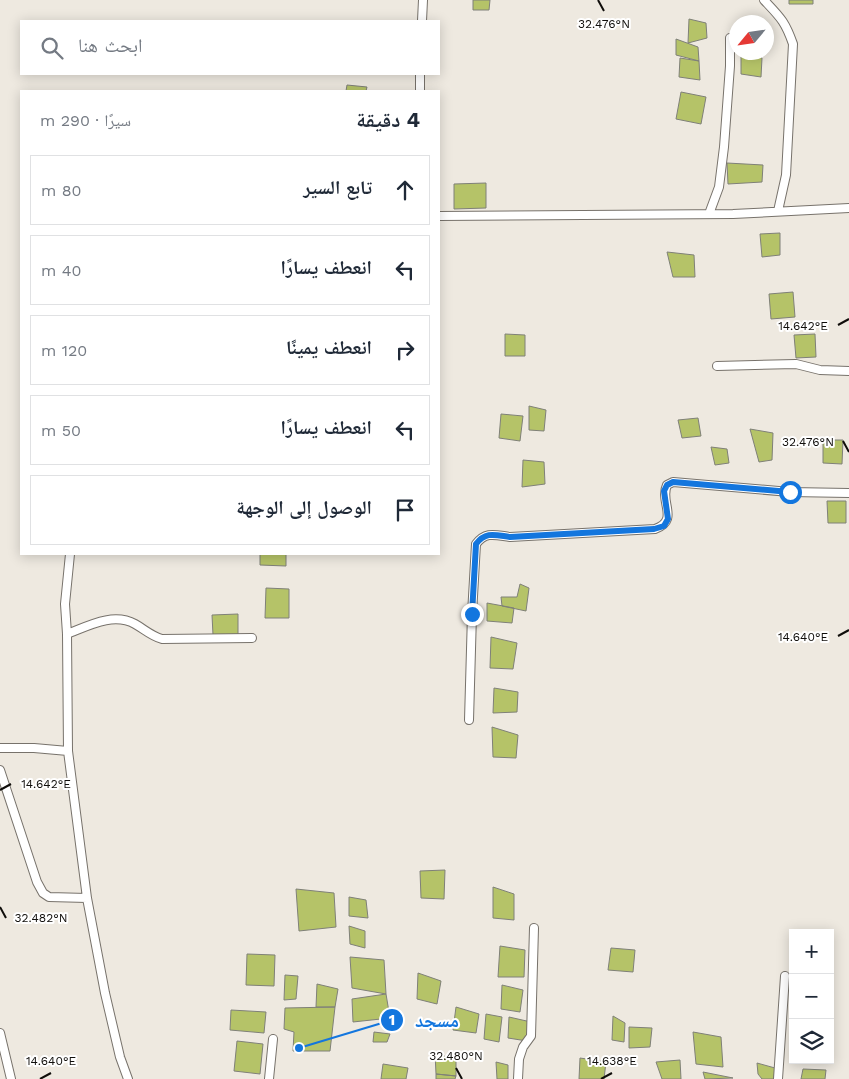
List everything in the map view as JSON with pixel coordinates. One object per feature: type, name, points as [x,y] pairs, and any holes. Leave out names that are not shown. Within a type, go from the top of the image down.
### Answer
[{"type":"street","points":[[422,20],[423,0]]},
{"type":"street","points":[[764,0],[777,12],[788,29],[794,44],[786,175],[778,211]]},
{"type":"street","points":[[709,214],[719,187],[724,147],[729,56]]},
{"type":"street","points":[[420,75],[420,90]]},
{"type":"street","points":[[440,216],[709,214],[849,208]]},
{"type":"street","points":[[717,366],[796,364],[820,370],[849,371]]},
{"type":"street","points":[[470,720],[472,614],[476,544],[482,537],[488,535],[510,537],[654,529],[664,526],[668,519],[664,491],[667,485],[673,482],[790,492],[849,493]]},
{"type":"street","points":[[70,555],[66,604],[68,751],[87,898],[110,1017],[120,1057],[128,1079]]},
{"type":"street","points":[[67,634],[100,621],[126,620],[150,635],[162,639],[252,638]]},
{"type":"street","points":[[0,748],[68,751]]},
{"type":"street","points":[[0,770],[37,882],[43,893],[54,898],[87,898]]},
{"type":"street","points":[[518,1079],[519,1059],[523,1046],[531,1036],[534,928]]},
{"type":"street","points":[[778,1079],[785,976]]},
{"type":"street","points":[[0,1033],[3,1065],[11,1079]]},
{"type":"street","points":[[269,1079],[273,1039]]},
{"type":"building","points":[[473,0],[490,0],[489,10],[473,10]]},
{"type":"building","points":[[789,0],[813,0],[813,4],[789,4]]},
{"type":"building","points":[[689,19],[706,23],[707,38],[688,43]]},
{"type":"building","points":[[676,39],[698,47],[699,61],[676,55]]},
{"type":"building","points":[[680,58],[699,61],[700,80],[679,77]]},
{"type":"building","points":[[741,60],[762,60],[761,77],[741,74]]},
{"type":"building","points":[[347,85],[367,87],[366,90],[346,90]]},
{"type":"building","points":[[681,92],[706,97],[701,124],[676,119]]},
{"type":"building","points":[[727,163],[763,165],[762,182],[728,184]]},
{"type":"building","points":[[486,183],[486,208],[454,209],[454,184]]},
{"type":"building","points":[[780,233],[780,255],[762,257],[760,234]]},
{"type":"building","points":[[667,252],[694,255],[695,277],[673,277]]},
{"type":"building","points":[[793,292],[795,317],[771,319],[769,294]]},
{"type":"building","points":[[505,334],[525,335],[525,356],[505,356]]},
{"type":"building","points":[[815,334],[816,357],[796,358],[794,335]]},
{"type":"building","points":[[529,406],[546,410],[544,431],[529,430]]},
{"type":"building","points":[[501,414],[523,416],[520,441],[499,438]]},
{"type":"building","points":[[698,418],[701,436],[682,438],[678,420]]},
{"type":"building","points":[[750,429],[773,433],[772,460],[759,462]]},
{"type":"building","points":[[823,440],[843,440],[842,464],[823,463]]},
{"type":"building","points":[[711,447],[727,449],[729,463],[715,465]]},
{"type":"building","points":[[523,460],[544,462],[545,484],[522,487]]},
{"type":"building","points":[[827,501],[846,501],[846,523],[828,523]]},
{"type":"building","points":[[260,555],[286,555],[286,566],[260,565]]},
{"type":"building","points":[[520,584],[529,588],[526,611],[502,606],[501,597],[517,597]]},
{"type":"building","points":[[266,588],[289,589],[289,618],[265,618]]},
{"type":"building","points":[[487,603],[514,608],[512,623],[487,621]]},
{"type":"building","points":[[238,614],[238,635],[213,635],[212,615]]},
{"type":"building","points":[[491,637],[517,643],[513,669],[490,668]]},
{"type":"building","points":[[494,688],[518,692],[517,712],[493,713]]},
{"type":"building","points":[[492,727],[518,735],[516,758],[493,757]]},
{"type":"building","points":[[445,870],[444,899],[421,898],[420,871]]},
{"type":"building","points":[[493,887],[514,894],[514,920],[493,918]]},
{"type":"building","points":[[296,889],[334,893],[336,927],[299,931]]},
{"type":"building","points":[[349,897],[366,900],[368,918],[349,916]]},
{"type":"building","points":[[349,926],[365,931],[365,948],[350,944]]},
{"type":"building","points":[[500,946],[525,950],[524,977],[498,977]]},
{"type":"building","points":[[611,948],[635,950],[633,972],[608,970]]},
{"type":"building","points":[[247,954],[275,955],[274,986],[246,985]]},
{"type":"building","points":[[350,957],[384,960],[386,994],[352,988]]},
{"type":"building","points":[[418,973],[441,981],[437,1004],[417,999]]},
{"type":"building","points":[[285,975],[298,976],[296,999],[284,1000]]},
{"type":"building","points":[[317,984],[338,989],[335,1007],[316,1007]]},
{"type":"building","points":[[502,985],[523,990],[520,1012],[501,1009]]},
{"type":"building","points":[[386,994],[390,1018],[353,1022],[352,999]]},
{"type":"building","points":[[335,1007],[330,1051],[293,1051],[294,1032],[284,1029],[285,1008]]},
{"type":"building","points":[[456,1007],[479,1014],[476,1033],[453,1030]]},
{"type":"building","points":[[231,1010],[266,1012],[264,1033],[230,1030]]},
{"type":"building","points":[[486,1014],[502,1017],[499,1042],[484,1039]]},
{"type":"building","points":[[613,1016],[625,1023],[624,1042],[612,1040]]},
{"type":"building","points":[[509,1017],[531,1022],[527,1041],[508,1038]]},
{"type":"building","points":[[629,1027],[652,1028],[650,1047],[629,1048]]},
{"type":"building","points":[[374,1032],[390,1034],[387,1042],[373,1042]]},
{"type":"building","points":[[693,1032],[721,1037],[723,1067],[696,1064]]},
{"type":"building","points":[[237,1041],[263,1044],[260,1074],[234,1071]]},
{"type":"building","points":[[435,1053],[456,1060],[456,1076],[436,1074]]},
{"type":"building","points":[[580,1058],[606,1062],[604,1079],[579,1079]]},
{"type":"building","points":[[680,1060],[681,1079],[662,1079],[656,1062]]},
{"type":"building","points":[[496,1062],[508,1065],[508,1079],[497,1079]]},
{"type":"building","points":[[757,1063],[775,1068],[774,1079],[762,1079],[758,1074]]},
{"type":"building","points":[[383,1064],[408,1068],[406,1079],[381,1079]]},
{"type":"building","points":[[803,1069],[826,1070],[825,1079],[801,1079]]},
{"type":"building","points":[[703,1072],[733,1078],[705,1079]]},
{"type":"building","points":[[436,1074],[456,1076],[455,1079],[436,1079]]},
{"type":"place","name":"مسجد","points":[[299,1048]]},
{"type":"route","points":[[472,614],[476,544],[482,537],[488,535],[510,537],[654,529],[664,526],[668,519],[664,491],[667,485],[673,482],[790,492]]}]
